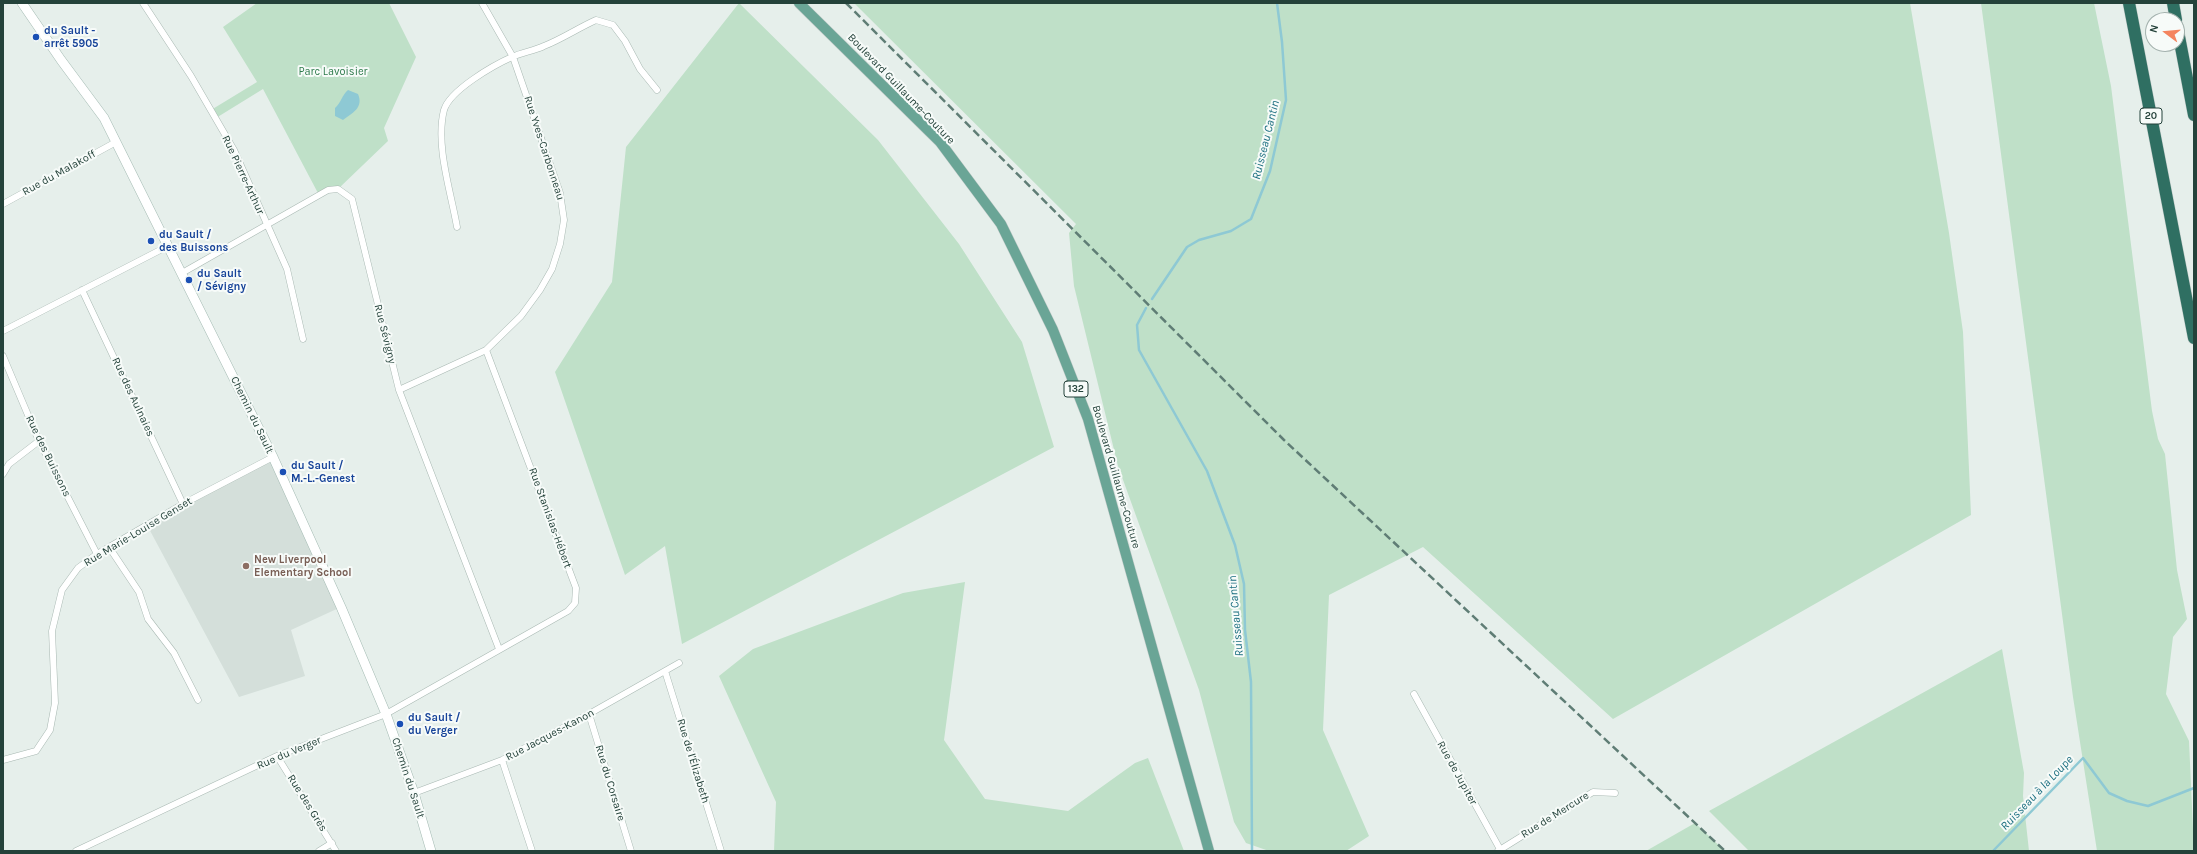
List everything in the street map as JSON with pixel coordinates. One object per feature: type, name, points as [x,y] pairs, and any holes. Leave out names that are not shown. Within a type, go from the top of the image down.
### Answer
[{"type":"highway","name":"20","points":[[2129,3],[2194,338]]},
{"type":"highway","points":[[2182,52],[2194,115]]},
{"type":"main road","name":"Boulevard Guillaume-Couture","points":[[799,3],[940,142],[1000,224],[1053,330],[1088,419],[1210,851]]},
{"type":"street","name":"Chemin du Sault","points":[[22,3],[60,60],[104,118],[273,457],[341,607],[386,714],[414,793],[430,851]]},
{"type":"street","name":"Rue Pierre-Arthur","points":[[143,3],[191,76],[234,150],[266,226],[287,269],[303,339]]},
{"type":"street","name":"Rue Yves-Carbonneau","points":[[399,390],[486,350],[521,316],[540,290],[552,269],[560,244],[564,220],[560,193],[543,144],[540,130],[513,57],[482,3]]},
{"type":"street","points":[[457,227],[442,145],[442,124],[445,108],[450,100],[476,78],[513,57],[544,46],[596,20],[613,25],[625,41],[640,68],[657,90]]},
{"type":"street","name":"Rue du Malakoff","points":[[3,204],[116,142]]},
{"type":"street","name":"Rue Sévigny","points":[[182,273],[328,190],[338,189],[352,198],[399,390],[499,649]]},
{"type":"street","points":[[3,331],[168,246]]},
{"type":"street","name":"Rue des Aulnaies","points":[[82,290],[183,504]]},
{"type":"street","name":"Rue Stanislas-Hébert","points":[[486,350],[576,588],[575,604],[568,611],[499,649]]},
{"type":"street","name":"Rue des Buissons","points":[[3,356],[39,441],[97,554]]},
{"type":"street","points":[[3,474],[8,464],[39,441]]},
{"type":"street","name":"Rue Marie-Louise Genset","points":[[3,760],[36,751],[50,730],[55,703],[52,631],[62,590],[78,568],[97,554],[183,504],[273,457]]},
{"type":"street","points":[[109,547],[139,592],[148,619],[174,653],[198,700]]},
{"type":"street","name":"Rue du Verger","points":[[76,851],[277,756],[386,714],[499,649]]},
{"type":"street","name":"Rue Jacques-Kanon","points":[[414,793],[502,760],[589,714],[679,663]]},
{"type":"street","name":"Rue de l'Élizabeth","points":[[665,671],[721,851]]},
{"type":"street","name":"Rue de Jupiter","points":[[1414,694],[1500,850]]},
{"type":"street","name":"Rue du Corsaire","points":[[589,714],[630,851]]},
{"type":"street","name":"Rue des Grès","points":[[277,756],[336,851]]},
{"type":"street","points":[[502,760],[532,851]]},
{"type":"street","name":"Rue de Mercure","points":[[1500,850],[1593,792],[1615,793]]},
{"type":"street","points":[[319,851],[332,844]]},
{"type":"shaded area","name":"New Liverpool Elementary School","points":[[273,457],[341,607],[291,630],[305,676],[239,697],[147,525]]},
{"type":"green space","name":"Parc Lavoisier","points":[[257,3],[389,3],[416,57],[384,128],[388,141],[338,189],[319,195],[263,89],[216,118],[211,110],[257,82],[223,27]]},
{"type":"green space","points":[[739,3],[878,140],[959,244],[1022,342],[1054,447],[682,644],[665,546],[625,575],[555,372],[612,282],[626,147]]},
{"type":"green space","points":[[854,3],[1910,3],[1949,233],[1963,332],[1971,515],[1613,719],[1423,547],[1329,595],[1323,730],[1369,836],[1346,851],[1269,851],[1246,843],[1234,822],[1199,690],[1118,466],[1074,286],[1069,233],[1076,224]]},
{"type":"green space","points":[[1981,3],[2094,3],[2111,86],[2152,411],[2158,439],[2165,454],[2177,570],[2187,619],[2173,637],[2166,694],[2189,741],[2194,851],[2097,851],[2073,697]]},
{"type":"green space","points":[[965,582],[944,740],[985,799],[1068,811],[1135,763],[1148,758],[1184,851],[774,851],[776,802],[719,676],[753,649],[903,593]]},
{"type":"green space","points":[[2002,649],[2024,773],[2023,796],[2029,851],[1749,851],[1709,811]]},
{"type":"green space","points":[[1695,823],[1725,851],[1646,851]]},
{"type":"water","points":[[348,90],[358,94],[359,103],[356,110],[343,120],[335,116],[335,108]]},
{"type":"waterway","name":"Ruisseau Cantin","points":[[1152,299],[1187,247],[1199,240],[1231,231],[1251,219],[1270,171],[1286,100],[1282,42],[1277,3]]},
{"type":"waterway","name":"Ruisseau Cantin","points":[[1146,308],[1137,325],[1139,350],[1207,471],[1235,545],[1244,584],[1245,630],[1251,682],[1252,851]]},
{"type":"waterway","name":"Ruisseau à la Loupe","points":[[1993,851],[2083,758],[2109,793],[2127,801],[2148,806],[2194,788]]},
{"type":"railway","points":[[846,3],[1284,440],[1725,851]]},
{"type":"place","name":"du Sault - arrêt 5905","points":[[36,37]]},
{"type":"place","name":"du Sault / des Buissons","points":[[151,241]]},
{"type":"place","name":"du Sault / Sévigny","points":[[189,280]]},
{"type":"place","name":"du Sault / M.-L.-Genest","points":[[283,472]]},
{"type":"place","name":"New Liverpool Elementary School","points":[[246,566]]},
{"type":"place","name":"du Sault / du Verger","points":[[400,724]]}]
